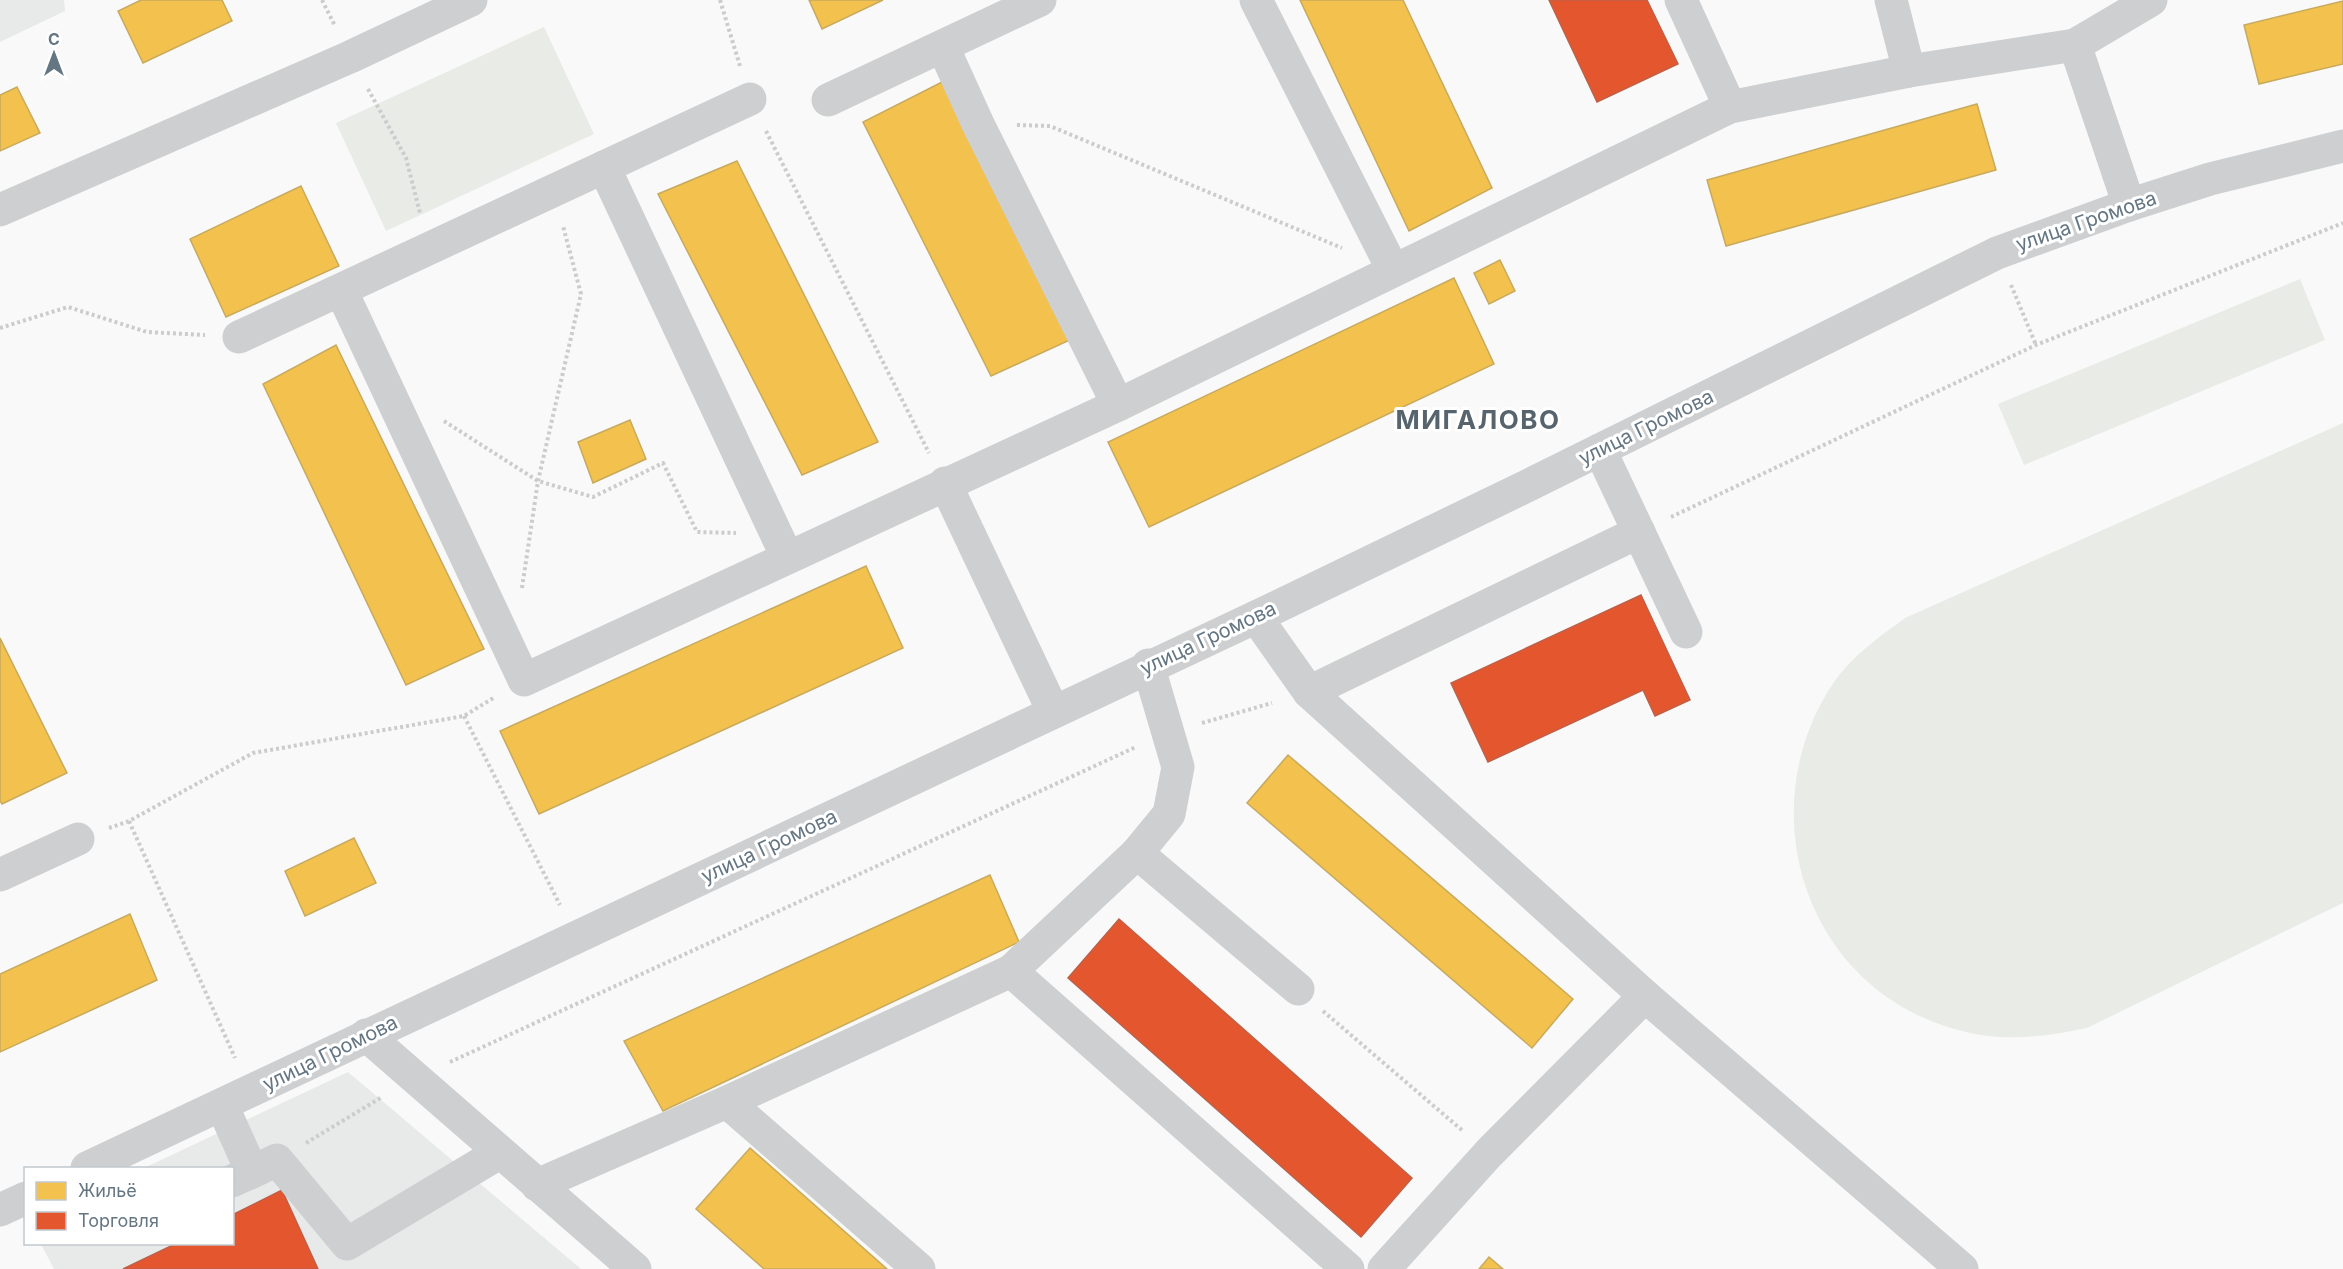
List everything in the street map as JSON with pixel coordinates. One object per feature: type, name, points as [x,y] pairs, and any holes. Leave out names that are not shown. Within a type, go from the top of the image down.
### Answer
[{"type":"street","points":[[0,210],[350,57],[471,0]]},
{"type":"street","points":[[828,100],[1040,0]]},
{"type":"street","points":[[1256,0],[1393,270]]},
{"type":"street","points":[[1681,0],[1730,107]]},
{"type":"street","points":[[1891,0],[1909,71]]},
{"type":"street","points":[[341,290],[524,680],[781,546],[945,483],[1118,405],[1730,107],[1909,71],[2075,45],[2151,0]]},
{"type":"street","points":[[2075,45],[2129,205]]},
{"type":"street","points":[[943,47],[978,124],[1118,405]]},
{"type":"street","points":[[239,337],[750,99]]},
{"type":"street","name":"улица Громова","points":[[89,1167],[1256,616],[1600,450],[1997,253],[2129,205],[2210,179],[2343,146]]},
{"type":"street","points":[[604,167],[781,546]]},
{"type":"street","points":[[1600,450],[1686,632]]},
{"type":"street","points":[[945,483],[1053,711]]},
{"type":"street","points":[[1310,692],[1639,532]]},
{"type":"street","points":[[1256,616],[1310,692],[1645,996],[1962,1269]]},
{"type":"street","points":[[537,1185],[727,1102],[1011,971],[1137,853],[1169,814],[1178,767],[1149,665]]},
{"type":"street","points":[[0,875],[78,839]]},
{"type":"street","points":[[1137,853],[1298,990]]},
{"type":"street","points":[[1011,971],[1348,1269]]},
{"type":"street","points":[[1384,1269],[1489,1153],[1645,996]]},
{"type":"street","points":[[366,1035],[634,1269]]},
{"type":"street","points":[[236,1098],[254,1171],[347,1244],[499,1153]]},
{"type":"street","points":[[727,1102],[919,1269]]},
{"type":"street","points":[[0,1210],[24,1199]]},
{"type":"path","points":[[720,0],[750,99],[945,483]]},
{"type":"path","points":[[350,57],[406,158],[420,214],[415,255]]},
{"type":"path","points":[[978,124],[1050,126],[1393,270]]},
{"type":"path","points":[[520,596],[538,482],[581,294],[553,191]]},
{"type":"path","points":[[1639,532],[2036,345],[2343,224]]},
{"type":"path","points":[[1997,253],[2036,345]]},
{"type":"path","points":[[0,328],[68,307],[147,332],[239,337]]},
{"type":"path","points":[[442,420],[538,482],[593,497],[663,464],[697,532],[781,546]]},
{"type":"path","points":[[78,839],[129,821],[253,753],[464,716],[524,680]]},
{"type":"path","points":[[254,1171],[414,1078],[1168,732],[1310,692]]},
{"type":"path","points":[[464,716],[577,937]]},
{"type":"path","points":[[129,821],[236,1098]]},
{"type":"path","points":[[1298,990],[1489,1153]]},
{"type":"shaded area","points":[[0,0],[64,0],[65,11],[0,42]]},
{"type":"shaded area","points":[[544,27],[594,134],[386,231],[336,123]]},
{"type":"shaded area","points":[[2300,279],[2325,340],[2024,465],[1998,404]]},
{"type":"shaded area","points":[[2343,423],[2343,903],[2087,1028],[2052,1034],[2001,1037],[1948,1027],[1898,1004],[1857,971],[1826,930],[1805,884],[1795,834],[1796,782],[1809,731],[1841,673],[1867,647],[1905,618]]},
{"type":"shaded area","points":[[348,1072],[581,1269],[54,1269],[42,1245],[234,1245],[234,1167],[146,1167]]},
{"type":"building: Жильё","points":[[141,0],[222,0],[232,21],[143,63],[118,11]]},
{"type":"building: Жильё","points":[[809,0],[883,0],[822,29]]},
{"type":"building: Жильё","points":[[1300,0],[1403,0],[1492,188],[1409,231]]},
{"type":"building: Жильё","points":[[2343,1],[2343,64],[2259,84],[2244,25]]},
{"type":"building: Жильё","points":[[942,82],[1070,340],[991,376],[863,122]]},
{"type":"building: Жильё","points":[[17,87],[40,133],[0,151],[0,95]]},
{"type":"building: Жильё","points":[[1977,104],[1996,170],[1726,246],[1707,180]]},
{"type":"building: Жильё","points":[[737,161],[878,442],[802,475],[658,194]]},
{"type":"building: Жильё","points":[[301,186],[339,266],[226,317],[190,239]]},
{"type":"building: Жильё","points":[[1500,260],[1515,291],[1489,304],[1474,273]]},
{"type":"building: Жильё","points":[[1454,278],[1494,364],[1149,527],[1108,442]]},
{"type":"building: Жильё","points":[[336,345],[484,649],[406,685],[263,384]]},
{"type":"building: Жильё","points":[[630,420],[646,459],[593,483],[578,442]]},
{"type":"building: Жильё","points":[[866,566],[903,648],[539,814],[500,731]]},
{"type":"building: Жильё","points":[[0,638],[67,773],[2,804],[0,801]]},
{"type":"building: Жильё","points":[[1288,755],[1573,999],[1532,1048],[1247,803]]},
{"type":"building: Жильё","points":[[354,838],[376,883],[305,916],[285,871]]},
{"type":"building: Жильё","points":[[990,875],[1019,942],[663,1111],[624,1041]]},
{"type":"building: Жильё","points":[[130,914],[157,980],[0,1052],[0,974]]},
{"type":"building: Жильё","points":[[750,1148],[887,1269],[764,1269],[696,1209]]},
{"type":"building: Жильё","points":[[1489,1257],[1503,1269],[1479,1269]]},
{"type":"building: Торговля","points":[[1549,0],[1647,0],[1678,64],[1597,102]]},
{"type":"building: Торговля","points":[[1641,595],[1690,700],[1655,716],[1643,690],[1488,762],[1451,683]]},
{"type":"building: Торговля","points":[[1119,919],[1412,1178],[1361,1237],[1068,978]]},
{"type":"building: Торговля","points":[[282,1190],[318,1269],[123,1269],[173,1245],[234,1245],[234,1214]]},
{"type":"district","name":"МИГАЛОВО","points":[[1478,419]]}]
